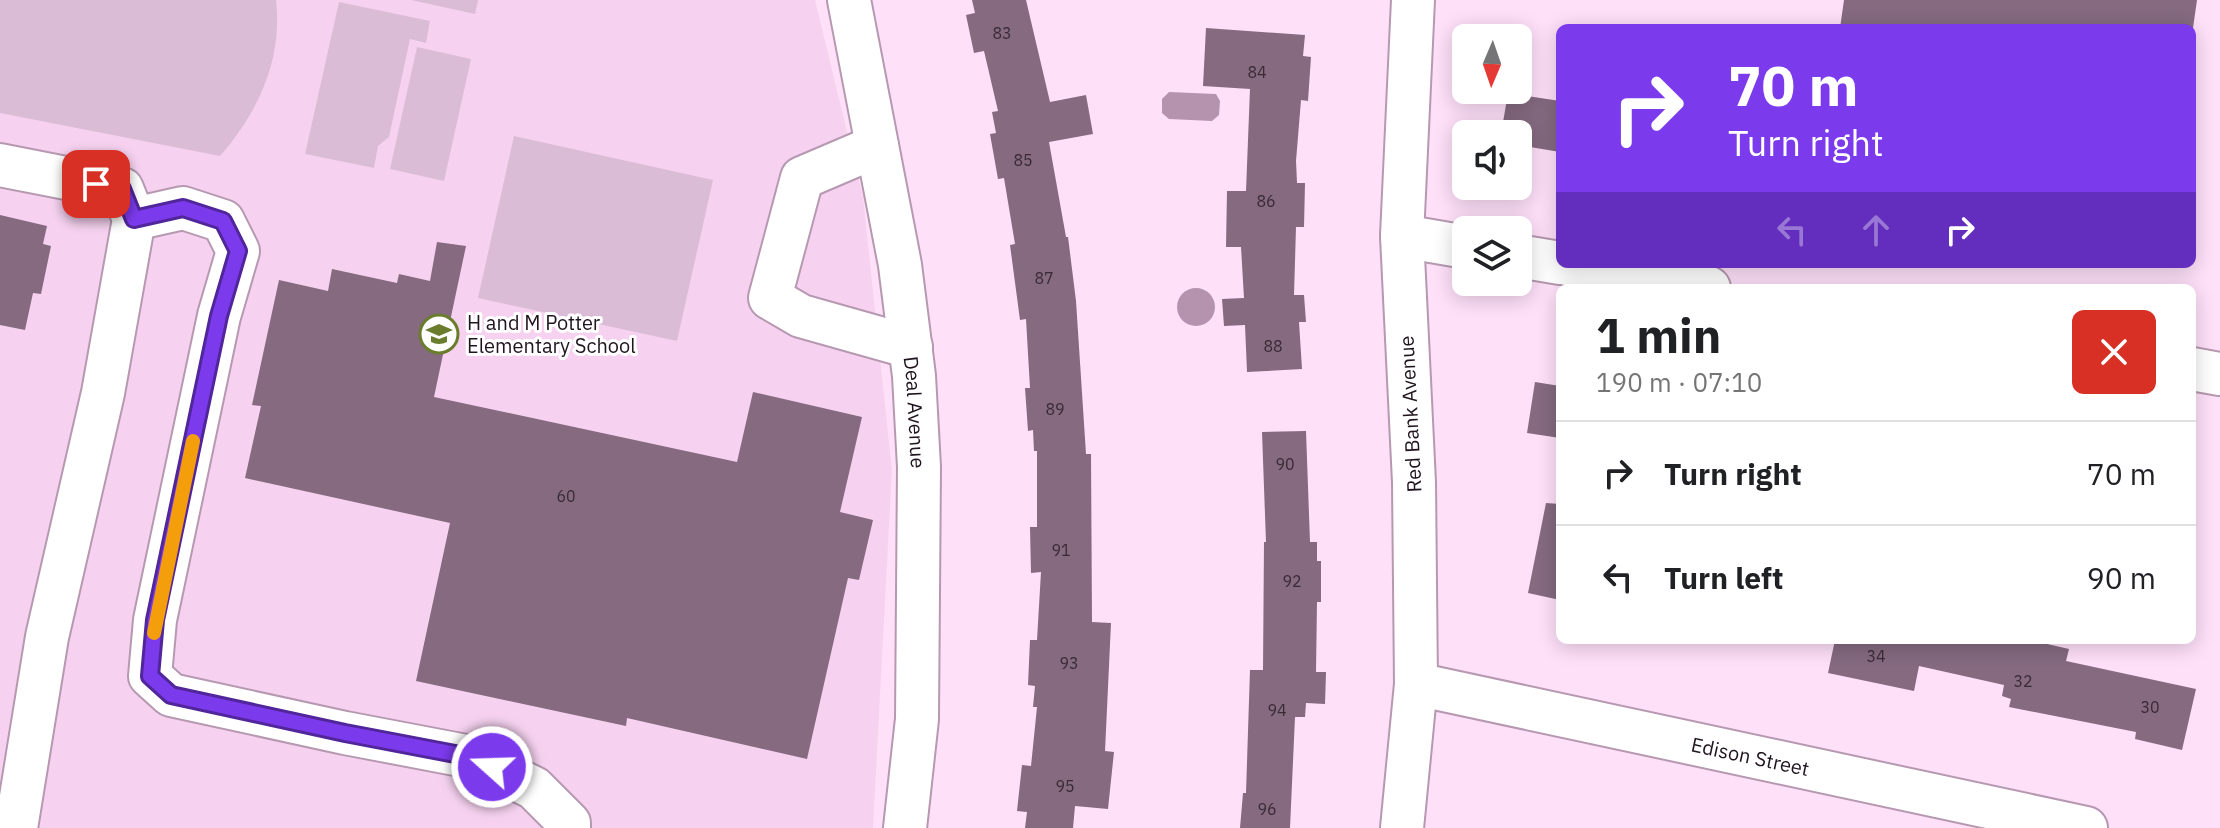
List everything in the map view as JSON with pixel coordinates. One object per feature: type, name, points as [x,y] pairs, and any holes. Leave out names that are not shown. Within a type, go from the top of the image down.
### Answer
[{"type":"street","name":"Deal Avenue","points":[[849,0],[900,265],[911,347],[919,467],[917,703],[905,828]]},
{"type":"street","name":"Red Bank Avenue","points":[[1402,828],[1416,684],[1414,482],[1402,236],[1413,0]]},
{"type":"street","points":[[877,146],[802,178],[770,298],[801,316],[911,347]]},
{"type":"street","points":[[0,165],[122,189],[134,219],[103,393],[47,637],[16,828]]},
{"type":"street","points":[[134,219],[183,208],[223,221],[238,251],[219,316],[158,604],[150,676],[171,695],[471,757],[534,788],[569,823],[569,828]]},
{"type":"street","points":[[1402,236],[1452,245]]},
{"type":"street","points":[[1532,258],[1556,262]]},
{"type":"street","points":[[1591,268],[1685,284]]},
{"type":"street","points":[[2196,370],[2220,374]]},
{"type":"street","name":"Edison Street","points":[[1416,684],[2086,828]]},
{"type":"shaded area","name":"H and M Potter Elementary School","points":[[0,0],[815,0],[863,197],[892,470],[873,828],[0,828]]},
{"type":"shaded area","points":[[0,0],[276,0],[276,44],[265,84],[256,103],[246,122],[220,156],[0,113]]},
{"type":"shaded area","points":[[411,0],[478,0],[475,14]]},
{"type":"shaded area","points":[[339,2],[430,21],[426,43],[410,39],[389,137],[378,146],[374,168],[305,154]]},
{"type":"shaded area","points":[[417,47],[471,59],[444,181],[390,169]]},
{"type":"shaded area","points":[[1169,92],[1216,94],[1220,101],[1219,115],[1212,121],[1169,119],[1162,113],[1162,99]]},
{"type":"shaded area","points":[[514,136],[713,180],[677,341],[478,298]]},
{"type":"shaded area","points":[[1196,288],[1210,293],[1215,307],[1210,321],[1196,326],[1182,321],[1177,307],[1182,293]]},
{"type":"building","points":[[972,0],[1026,0],[1050,102],[1086,95],[1093,134],[1049,142],[1068,237],[1076,301],[1086,454],[1091,454],[1092,622],[1111,623],[1105,751],[1114,752],[1108,809],[1075,806],[1073,828],[1025,828],[1027,812],[1017,811],[1022,765],[1031,766],[1037,707],[1033,707],[1035,686],[1028,685],[1030,640],[1037,640],[1041,572],[1031,573],[1030,527],[1037,527],[1037,451],[1034,451],[1033,430],[1028,431],[1025,388],[1030,388],[1026,319],[1020,320],[1010,245],[1015,244],[1004,178],[998,179],[990,134],[996,133],[992,112],[998,111],[984,51],[974,53],[966,15],[975,13]]},
{"type":"building","points":[[1844,0],[2197,0],[2194,24],[1841,24]]},
{"type":"building","points":[[1206,28],[1305,35],[1303,56],[1311,57],[1308,101],[1301,100],[1296,161],[1297,183],[1305,183],[1304,227],[1296,227],[1294,295],[1304,295],[1306,322],[1299,322],[1302,369],[1247,372],[1245,325],[1224,326],[1222,299],[1244,298],[1241,247],[1226,247],[1227,191],[1246,191],[1250,89],[1203,86]]},
{"type":"building","points":[[1532,97],[1556,100],[1556,151],[1532,147],[1532,120],[1503,120],[1506,104],[1532,104]]},
{"type":"building","points":[[0,215],[47,226],[43,244],[51,246],[41,294],[33,293],[25,330],[0,325]]},
{"type":"building","points":[[437,242],[466,246],[434,397],[737,462],[753,392],[862,417],[840,512],[873,520],[859,580],[848,578],[807,759],[627,718],[626,726],[416,681],[450,523],[245,478],[261,406],[252,405],[279,280],[328,291],[332,269],[397,283],[399,274],[430,281]]},
{"type":"building","points":[[1535,382],[1556,385],[1556,437],[1527,433]]},
{"type":"building","points":[[1306,431],[1310,542],[1317,542],[1317,561],[1321,561],[1316,672],[1326,672],[1325,704],[1306,703],[1305,717],[1295,717],[1290,828],[1240,828],[1243,793],[1246,793],[1250,670],[1263,670],[1266,542],[1262,432]]},
{"type":"building","points":[[1546,503],[1556,504],[1556,599],[1528,593]]},
{"type":"building","points":[[1834,644],[2047,644],[2069,649],[2066,661],[2196,689],[2182,750],[2135,739],[2136,732],[2009,707],[2011,699],[2002,696],[2004,685],[1919,666],[1914,691],[1828,673]]},
{"type":"slow traffic","points":[[154,633],[193,441]]},
{"type":"place","name":"H and M Potter Elementary School","points":[[439,334]]},
{"type":"route","points":[[96,184],[122,189],[134,219],[183,208],[223,221],[238,251],[219,316],[155,620],[150,676],[171,695],[471,757],[492,767]]}]
